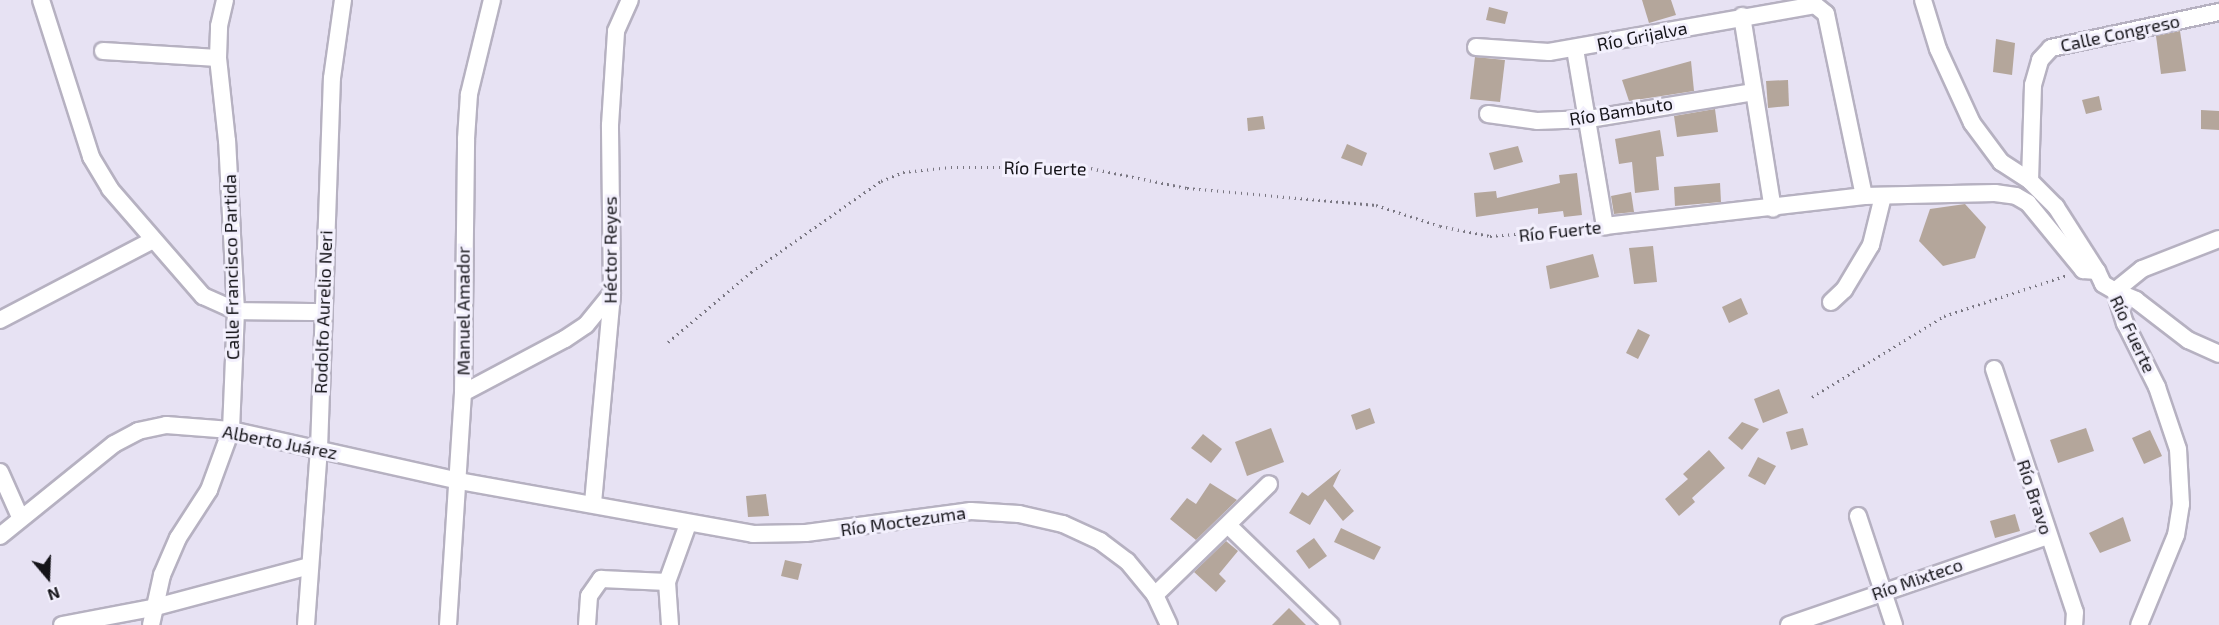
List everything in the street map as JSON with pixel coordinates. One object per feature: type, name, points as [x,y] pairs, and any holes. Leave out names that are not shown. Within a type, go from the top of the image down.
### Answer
[{"type":"street","points":[[41,0],[91,157],[110,189],[203,296],[236,311],[324,312]]},
{"type":"street","name":"Calle Francisco Partida","points":[[152,617],[178,538],[209,490],[231,430],[236,311],[227,141],[218,58],[219,26],[225,0]]},
{"type":"street","name":"Rodolfo Aurelio Neri","points":[[306,625],[319,449],[332,78],[343,0]]},
{"type":"street","name":"Manuel Amador","points":[[448,625],[463,393],[466,139],[470,94],[492,0]]},
{"type":"street","name":"Héctor Reyes","points":[[593,503],[612,293],[610,125],[616,31],[630,0]]},
{"type":"street","points":[[1923,0],[1938,49],[1972,123],[2001,162],[2030,181],[2056,207],[2090,270]]},
{"type":"street","name":"Río Grijalva","points":[[1476,47],[1526,52],[1575,49],[1806,5],[1822,8],[1826,14],[1864,196]]},
{"type":"street","name":"Calle Congreso","points":[[2030,181],[2033,85],[2040,60],[2051,48],[2219,12]]},
{"type":"street","points":[[1742,16],[1773,209]]},
{"type":"street","points":[[1575,49],[1605,226]]},
{"type":"street","points":[[103,51],[218,58]]},
{"type":"street","name":"Río Bambuto","points":[[1488,114],[1537,121],[1588,119],[1754,92]]},
{"type":"street","name":"Río Fuerte","points":[[1605,226],[1773,209],[1864,196],[1995,193],[2016,196],[2040,214],[2103,284],[2115,291],[2171,426],[2180,478],[2176,535],[2139,625]]},
{"type":"street","points":[[1831,302],[1844,290],[1871,246],[1883,196]]},
{"type":"street","points":[[2219,239],[2142,268],[2115,291],[2136,300],[2188,340],[2219,354]]},
{"type":"street","points":[[0,321],[153,240]]},
{"type":"street","points":[[463,393],[565,339],[586,325],[612,293]]},
{"type":"street","name":"Río Bravo","points":[[1994,369],[2074,619]]},
{"type":"street","name":"Alberto Juárez","points":[[0,536],[20,517],[114,444],[138,431],[166,425],[231,430],[459,482],[593,503]]},
{"type":"street","points":[[0,472],[20,517]]},
{"type":"street","points":[[1155,595],[1229,526],[1269,484]]},
{"type":"street","name":"Río Moctezuma","points":[[593,503],[688,524],[753,534],[806,533],[971,511],[1019,514],[1063,524],[1100,541],[1127,561],[1155,595],[1169,625]]},
{"type":"street","points":[[1858,516],[1894,625]]},
{"type":"street","points":[[670,625],[667,582],[688,524]]},
{"type":"street","points":[[1229,526],[1331,625]]},
{"type":"street","name":"Río Mixteco","points":[[1789,625],[1882,591],[2047,536]]},
{"type":"street","points":[[62,625],[152,617],[310,566]]},
{"type":"street","points":[[587,625],[589,596],[601,579],[667,582]]},
{"type":"street","points":[[2074,619],[2086,625]]},
{"type":"path","name":"Río Fuerte","points":[[668,342],[751,272],[881,181],[903,172],[951,167],[1085,167],[1187,188],[1376,205],[1440,226],[1490,236],[1605,226]]},
{"type":"path","points":[[1812,397],[1944,316],[2090,270]]},
{"type":"building","points":[[1642,0],[1671,0],[1676,15],[1649,23]]},
{"type":"building","points":[[1489,7],[1508,12],[1505,24],[1486,20]]},
{"type":"building","points":[[2180,31],[2186,71],[2161,74],[2156,36]]},
{"type":"building","points":[[1996,39],[2015,43],[2012,75],[1993,72]]},
{"type":"building","points":[[1475,57],[1505,60],[1500,102],[1470,99]]},
{"type":"building","points":[[1691,61],[1694,91],[1629,101],[1622,80]]},
{"type":"building","points":[[1788,80],[1789,106],[1768,108],[1766,81]]},
{"type":"building","points":[[2099,96],[2102,110],[2086,114],[2082,100]]},
{"type":"building","points":[[1715,109],[1718,132],[1677,137],[1674,116]]},
{"type":"building","points":[[2201,110],[2219,111],[2219,130],[2201,129]]},
{"type":"building","points":[[1263,116],[1265,129],[1248,131],[1247,118]]},
{"type":"building","points":[[1660,130],[1664,156],[1656,157],[1659,190],[1635,193],[1632,162],[1619,164],[1615,139]]},
{"type":"building","points":[[1347,144],[1367,153],[1362,166],[1341,158]]},
{"type":"building","points":[[1518,146],[1523,162],[1494,170],[1489,153]]},
{"type":"building","points":[[1577,173],[1582,215],[1564,217],[1563,211],[1538,214],[1538,208],[1476,217],[1474,193],[1496,191],[1497,198],[1560,183],[1559,175]]},
{"type":"building","points":[[1720,183],[1721,202],[1675,206],[1674,187]]},
{"type":"building","points":[[1631,192],[1634,212],[1614,214],[1611,196]]},
{"type":"building","points":[[1965,204],[1986,227],[1975,258],[1943,266],[1919,241],[1930,209]]},
{"type":"building","points":[[1653,246],[1657,282],[1634,284],[1629,248]]},
{"type":"building","points":[[1593,254],[1599,277],[1550,289],[1546,266]]},
{"type":"building","points":[[1741,298],[1748,314],[1729,323],[1722,307]]},
{"type":"building","points":[[1638,329],[1650,335],[1638,359],[1626,353]]},
{"type":"building","points":[[1779,389],[1788,413],[1763,423],[1754,399]]},
{"type":"building","points":[[1370,408],[1375,423],[1356,430],[1351,415]]},
{"type":"building","points":[[1742,422],[1759,429],[1742,450],[1728,438]]},
{"type":"building","points":[[1271,428],[1284,462],[1247,476],[1235,442]]},
{"type":"building","points":[[1803,428],[1808,445],[1791,450],[1786,432]]},
{"type":"building","points":[[2086,428],[2094,451],[2058,463],[2050,440]]},
{"type":"building","points":[[2150,430],[2162,456],[2144,464],[2132,438]]},
{"type":"building","points":[[1203,434],[1222,449],[1211,463],[1191,448]]},
{"type":"building","points":[[1709,450],[1725,468],[1692,498],[1695,502],[1679,516],[1665,499],[1688,479],[1683,474]]},
{"type":"building","points":[[1758,457],[1776,466],[1765,485],[1748,476]]},
{"type":"building","points":[[1341,469],[1333,486],[1354,511],[1343,521],[1325,499],[1310,525],[1289,513],[1302,492],[1308,496]]},
{"type":"building","points":[[1210,483],[1237,500],[1196,540],[1170,519],[1187,498],[1196,504]]},
{"type":"building","points":[[766,494],[769,516],[748,517],[746,496]]},
{"type":"building","points":[[2015,514],[2020,531],[1995,538],[1990,521]]},
{"type":"building","points":[[2123,517],[2131,541],[2100,553],[2089,533]]},
{"type":"building","points":[[1341,528],[1381,547],[1374,560],[1334,542]]},
{"type":"building","points":[[1314,538],[1327,556],[1309,569],[1296,551]]},
{"type":"building","points":[[1226,541],[1238,551],[1219,574],[1226,581],[1216,592],[1194,572]]},
{"type":"building","points":[[785,560],[802,564],[798,580],[781,576]]},
{"type":"building","points":[[1289,608],[1306,625],[1272,625]]}]
